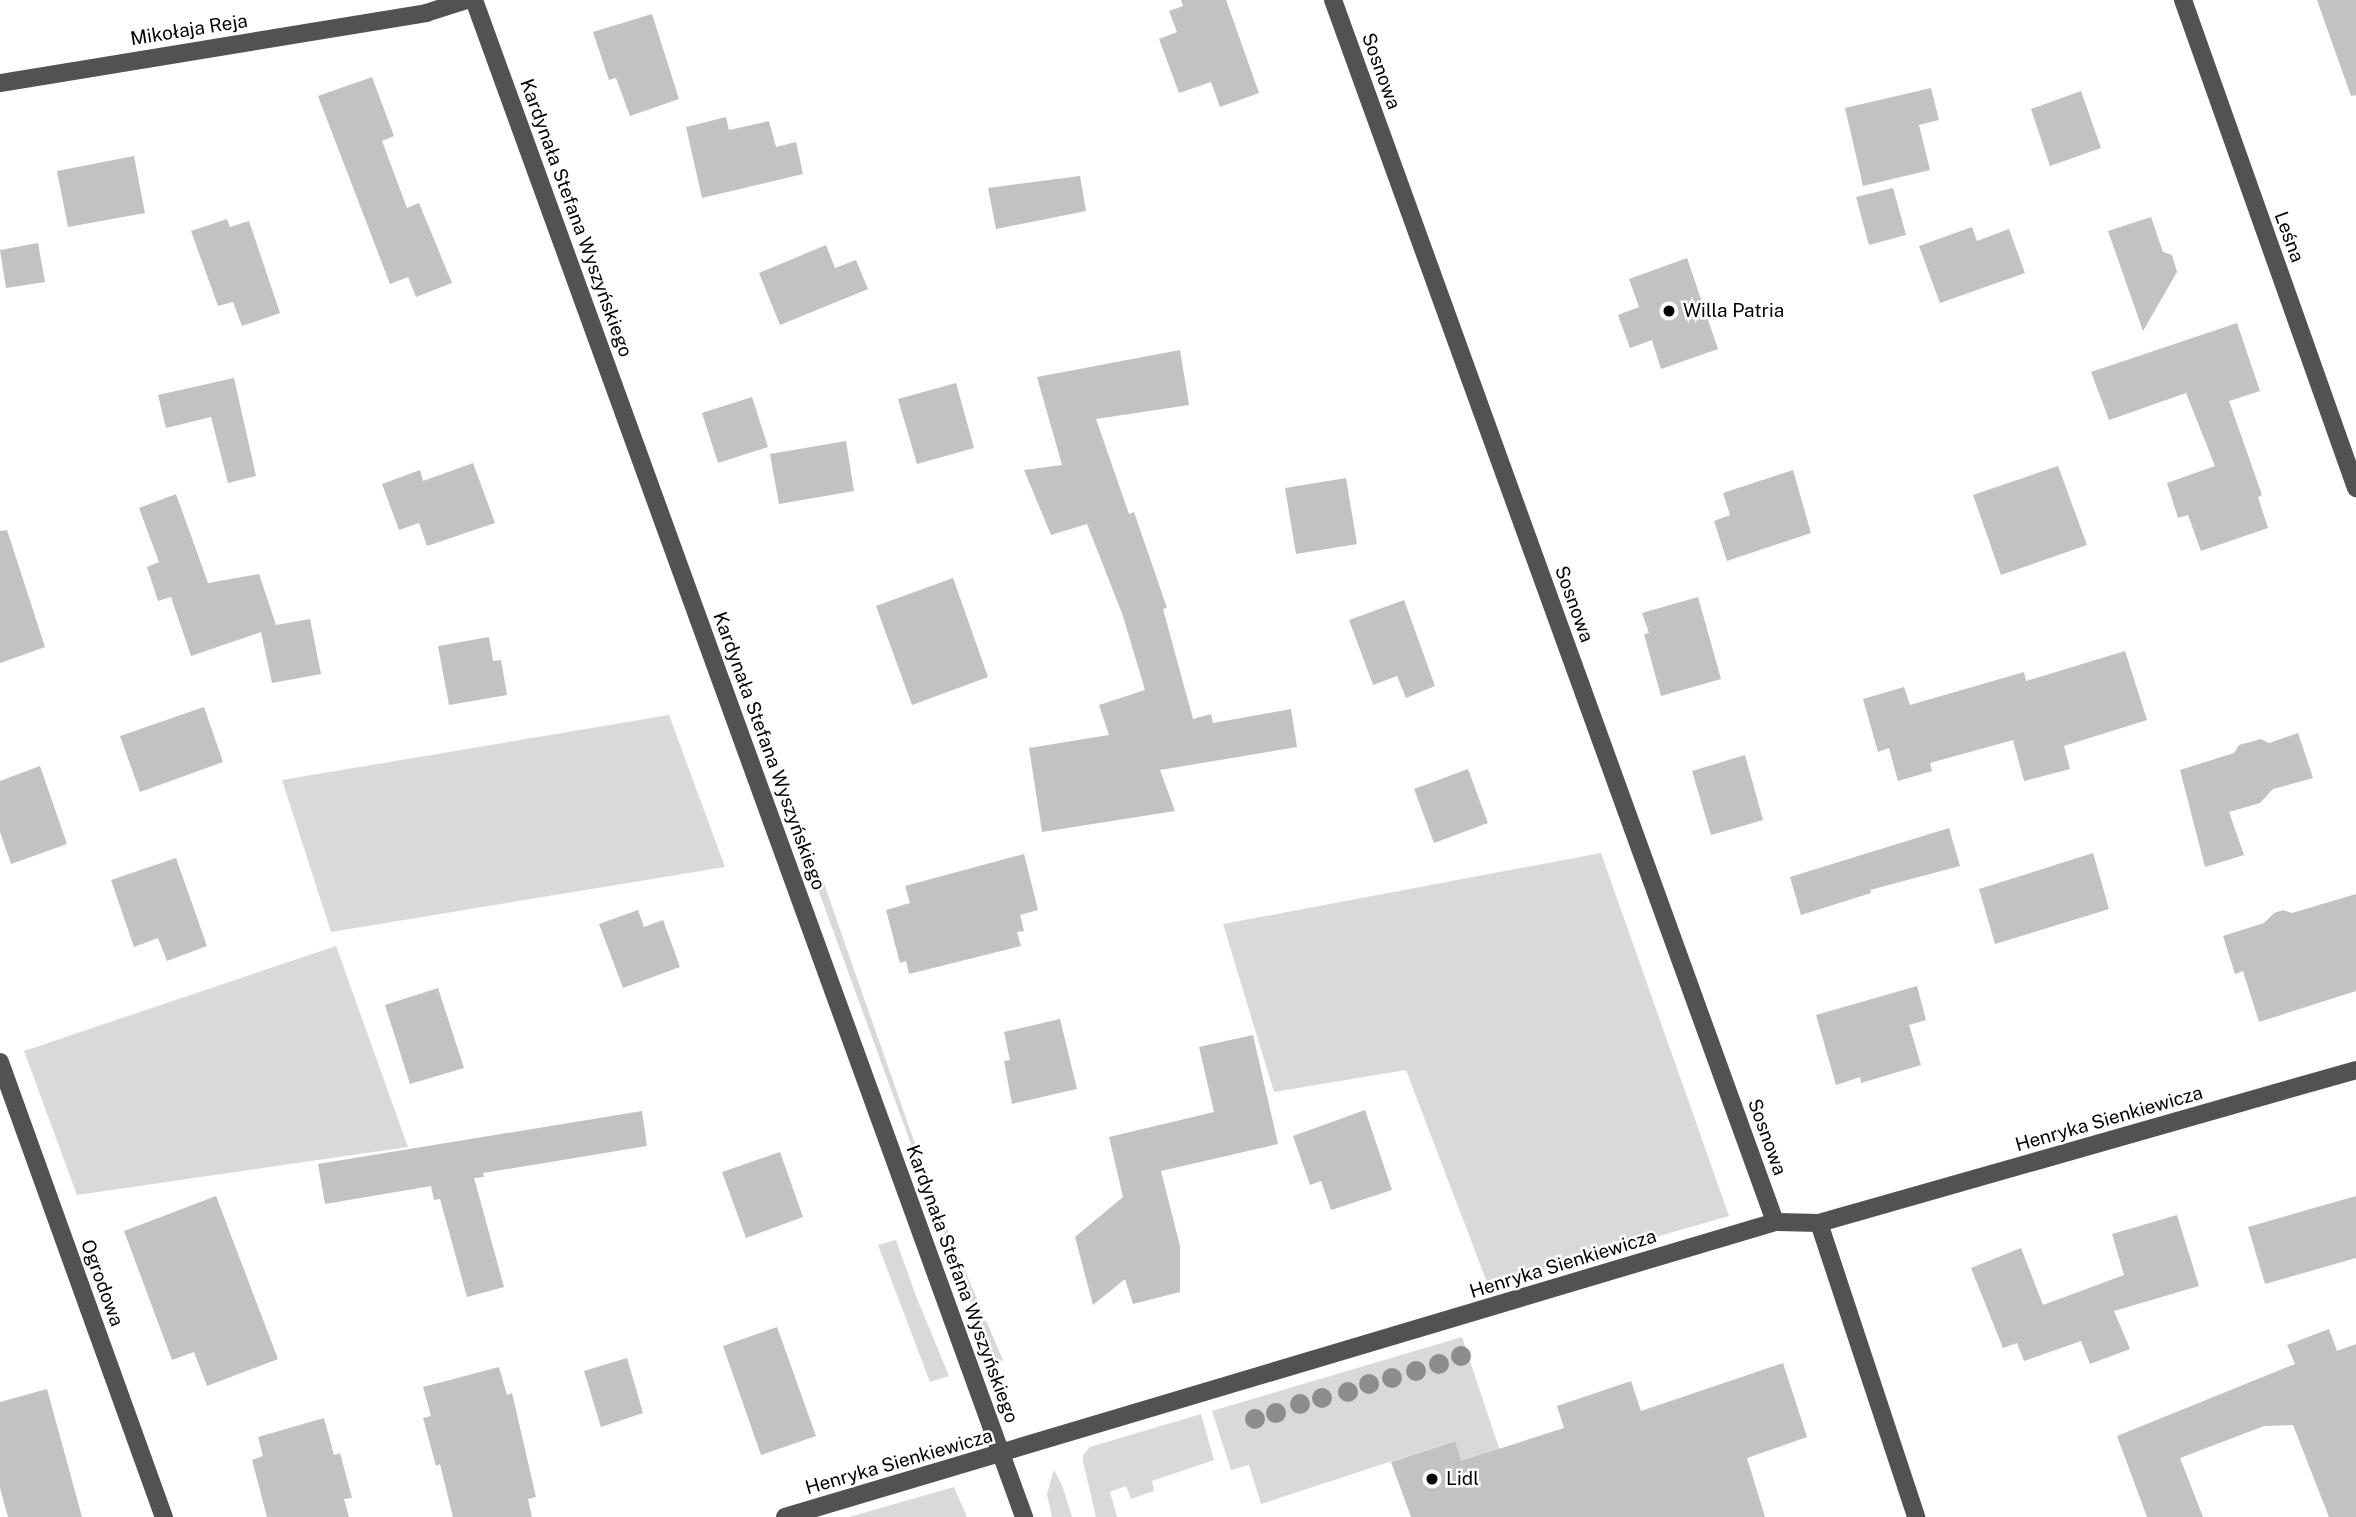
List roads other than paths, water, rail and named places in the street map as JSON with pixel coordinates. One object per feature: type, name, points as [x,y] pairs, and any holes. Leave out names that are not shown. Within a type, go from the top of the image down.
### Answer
[{"type":"street","name":"Mikołaja Reja","points":[[0,83],[426,13],[467,0]]},
{"type":"street","name":"Kardynała Stefana Wyszyńskiego","points":[[474,0],[1024,1517]]},
{"type":"street","name":"Sosnowa","points":[[1333,0],[1775,1222]]},
{"type":"street","name":"Leśna","points":[[2183,0],[2356,488]]},
{"type":"street","name":"Ogrodowa","points":[[0,1062],[164,1517]]},
{"type":"street","name":"Henryka Sienkiewicza","points":[[785,1517],[1002,1455],[1775,1222],[1819,1223],[2356,1070]]},
{"type":"street","points":[[1819,1223],[1916,1517]]},
{"type":"place","name":"Willa Patria","points":[[1669,311]]},
{"type":"place","name":"Lidl","points":[[1432,1479]]}]
